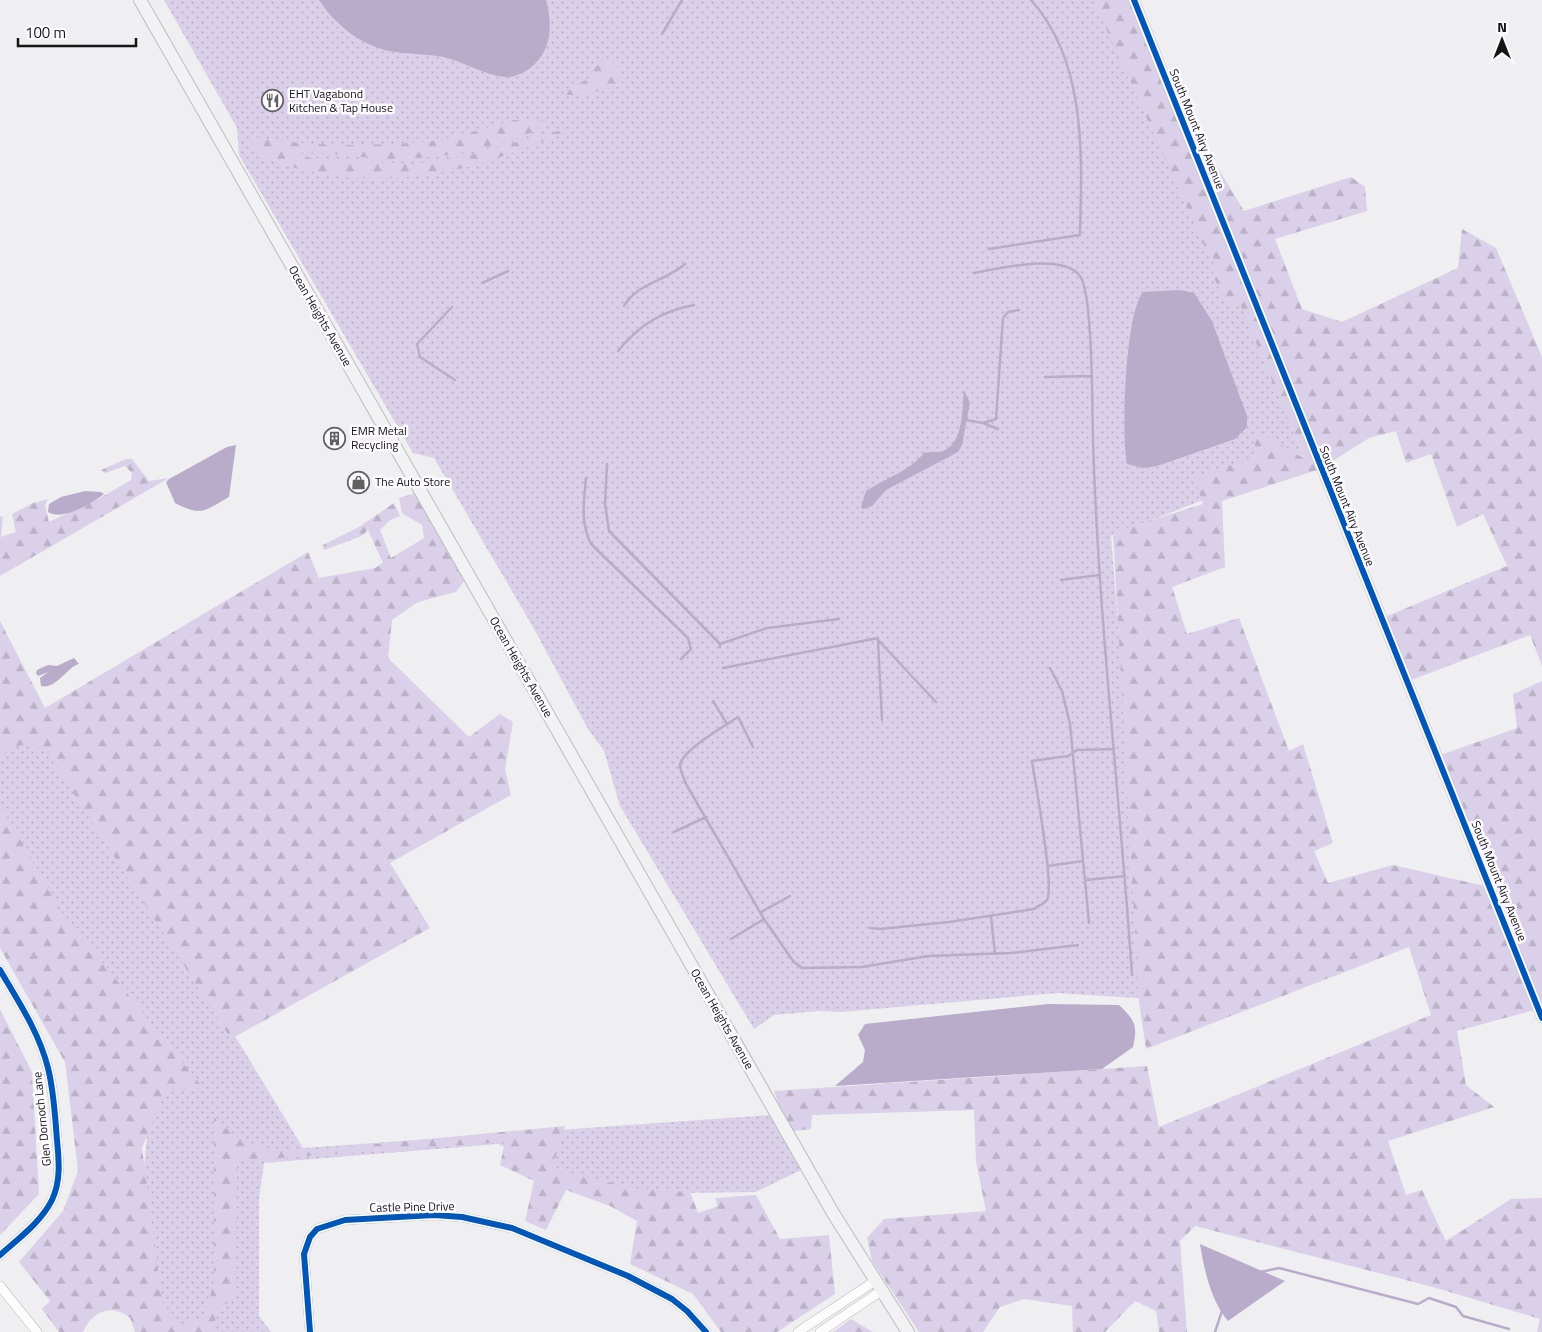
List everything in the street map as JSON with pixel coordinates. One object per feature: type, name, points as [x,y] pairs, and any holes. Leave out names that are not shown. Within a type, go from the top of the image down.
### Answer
[{"type":"main road","name":"Ocean Heights Avenue","points":[[140,0],[690,965],[878,1286],[908,1332]]},
{"type":"street","name":"South Mount Airy Avenue","points":[[1134,0],[1542,1018]]},
{"type":"street","name":"Glen Dornoch Lane","points":[[0,970],[35,1031],[45,1056],[52,1087],[59,1165],[55,1191],[48,1207],[36,1222],[0,1255]]},
{"type":"street","name":"Castle Pine Drive","points":[[310,1332],[304,1254],[310,1237],[316,1230],[324,1225],[345,1220],[434,1215],[462,1217],[512,1228],[628,1276],[672,1299],[687,1311],[706,1332]]},
{"type":"street","points":[[0,1286],[37,1332]]},
{"type":"street","points":[[798,1332],[878,1286]]},
{"type":"street","points":[[820,1332],[878,1286]]},
{"type":"green space","points":[[164,0],[1120,0],[1305,460],[1111,536],[1148,997],[1135,998],[1057,993],[841,1012],[819,1011],[774,1015],[754,1029],[620,806],[604,751],[588,729],[533,627],[434,458],[413,453],[239,155],[237,128]]},
{"type":"green space","points":[[1093,0],[1133,0],[1166,83],[1244,211],[1351,177],[1365,187],[1367,211],[1275,239],[1302,309],[1342,322],[1458,268],[1462,229],[1496,248],[1542,357],[1542,666],[1530,635],[1406,682],[1380,619],[1507,566],[1483,514],[1457,527],[1431,454],[1406,463],[1396,431],[1369,438],[1320,469],[1222,501],[1225,567],[1172,587],[1187,634],[1239,618],[1289,751],[1303,744],[1333,843],[1314,851],[1328,883],[1393,865],[1489,887],[1435,757],[1517,728],[1513,694],[1542,681],[1542,1008],[1457,1031],[1466,1085],[1494,1107],[1388,1141],[1406,1195],[1422,1190],[1446,1241],[1511,1199],[1542,1198],[1542,1332],[1537,1332],[1540,1319],[1433,1287],[1195,1226],[1180,1241],[1187,1332],[1159,1332],[1156,1311],[1135,1301],[1105,1332],[1073,1332],[1072,1306],[1024,1299],[1000,1307],[983,1332],[919,1332],[872,1261],[867,1238],[884,1219],[986,1211],[976,1161],[974,1110],[812,1115],[811,1129],[793,1131],[780,1108],[774,1091],[1147,1066],[1159,1127],[1431,1015],[1409,947],[1146,1049],[1139,1002],[1113,532],[1203,504],[1194,477],[1253,458],[1257,431],[1305,459],[1240,304],[1227,304],[1213,276],[1214,258],[1206,249]]},
{"type":"green space","points":[[611,60],[621,70],[622,85],[585,95],[566,95],[565,90],[588,79],[600,61]]},
{"type":"green space","points":[[513,120],[551,121],[518,138],[497,145],[430,157],[392,159],[304,152],[292,153],[308,158],[413,164],[465,156],[566,129],[565,132],[501,157],[451,171],[422,176],[363,178],[334,176],[278,162],[251,151],[252,137],[297,143],[393,144],[448,139]]},
{"type":"green space","points":[[126,459],[132,459],[149,481],[169,478],[0,576],[0,517],[3,516],[1,537],[16,532],[12,514],[33,503],[48,499],[45,506],[49,522],[100,498],[131,480],[132,473],[125,466],[105,473],[101,470]]},
{"type":"green space","points":[[416,493],[465,580],[456,592],[418,602],[392,620],[388,658],[469,737],[500,714],[513,722],[505,769],[511,795],[390,863],[430,928],[231,1039],[46,750],[21,745],[0,756],[0,621],[45,708],[308,552],[319,578],[375,568],[383,563],[368,530],[362,536],[324,550],[323,545],[359,527],[394,503],[400,516],[390,520],[380,530],[391,558],[424,538],[422,525],[402,513],[399,498]]},
{"type":"green space","points":[[37,710],[303,1148],[771,1115],[801,1170],[756,1192],[603,1194],[498,1144],[264,1163],[259,1199],[259,1316],[271,1332],[157,1332],[137,1238],[147,1136],[172,1065],[0,842],[0,731]]},
{"type":"green space","points":[[0,805],[62,912],[203,1088],[165,1092],[142,1148],[162,1301],[182,1326],[205,1316],[214,1281],[214,1117],[234,1135],[253,1145],[263,1148],[301,1151],[565,1126],[552,1169],[638,1189],[690,1192],[698,1213],[718,1206],[715,1198],[756,1195],[780,1239],[829,1235],[835,1294],[777,1332],[721,1332],[693,1294],[630,1264],[637,1221],[610,1206],[566,1190],[546,1230],[525,1221],[534,1181],[500,1165],[505,1142],[237,1161],[235,1300],[223,1305],[211,1328],[213,1332],[135,1332],[130,1318],[123,1313],[110,1310],[97,1314],[83,1332],[59,1332],[42,1309],[50,1301],[19,1262],[63,1211],[78,1171],[65,1062],[0,948]]},
{"type":"green space","points":[[0,1009],[32,1072],[39,1194],[0,1235]]},
{"type":"green space","points":[[851,1319],[873,1332],[833,1332]]},
{"type":"shaded area","points":[[319,0],[546,0],[550,19],[549,38],[542,55],[529,69],[511,77],[497,76],[444,57],[395,52],[372,45],[342,27]]},
{"type":"shaded area","points":[[1181,290],[1194,293],[1212,321],[1247,416],[1247,427],[1235,439],[1157,466],[1143,468],[1127,464],[1124,428],[1126,375],[1128,348],[1137,305],[1143,292]]},
{"type":"shaded area","points":[[964,390],[970,403],[962,445],[958,452],[886,490],[872,506],[863,509],[861,507],[866,491],[904,470],[924,453],[941,452],[950,447],[955,441],[961,424]]},
{"type":"shaded area","points":[[236,445],[229,497],[209,508],[199,511],[185,508],[175,503],[166,482],[169,479],[227,447]]},
{"type":"shaded area","points":[[85,491],[101,492],[104,494],[69,513],[54,514],[48,512],[49,504],[61,497]]},
{"type":"shaded area","points":[[74,658],[79,664],[52,685],[41,686],[40,678],[48,672],[38,676],[37,670],[48,665],[57,666]]},
{"type":"shaded area","points":[[1048,1004],[1119,1005],[1129,1015],[1134,1024],[1133,1047],[1102,1069],[835,1086],[863,1062],[865,1050],[858,1035],[865,1024]]},
{"type":"shaded area","points":[[1200,1244],[1285,1281],[1228,1321],[1213,1294],[1206,1274]]},
{"type":"waterway","points":[[662,34],[682,0]]},
{"type":"waterway","points":[[989,249],[1080,235],[1080,143],[1072,81],[1063,52],[1049,25],[1031,0]]},
{"type":"waterway","points":[[624,306],[636,292],[685,264]]},
{"type":"waterway","points":[[974,273],[1030,264],[1060,265],[1072,269],[1080,276],[1084,287],[1090,328],[1096,505],[1104,639],[1132,975]]},
{"type":"waterway","points":[[482,283],[508,271]]},
{"type":"waterway","points":[[618,351],[634,334],[652,320],[672,311],[694,305]]},
{"type":"waterway","points":[[452,307],[417,344],[420,357],[455,380]]},
{"type":"waterway","points":[[966,420],[983,423],[996,419],[1003,318],[1008,312],[1019,310]]},
{"type":"waterway","points":[[1045,377],[1092,376]]},
{"type":"waterway","points":[[983,423],[998,429]]},
{"type":"waterway","points":[[607,464],[605,504],[609,531],[720,644]]},
{"type":"waterway","points":[[586,478],[584,520],[591,544],[688,638],[691,649],[681,659]]},
{"type":"waterway","points":[[1061,580],[1099,575]]},
{"type":"waterway","points":[[720,647],[720,644],[767,628],[839,619]]},
{"type":"waterway","points":[[723,668],[878,638]]},
{"type":"waterway","points":[[878,640],[936,702]]},
{"type":"waterway","points":[[878,641],[882,720]]},
{"type":"waterway","points":[[1050,668],[1062,691],[1070,724],[1089,923]]},
{"type":"waterway","points":[[713,701],[727,724]]},
{"type":"waterway","points":[[753,747],[738,717],[688,752],[680,765],[681,770],[686,784],[764,919],[793,961],[802,968],[862,967],[928,956],[1011,953],[1078,945]]},
{"type":"waterway","points":[[870,928],[880,929],[949,922],[1034,909],[1044,903],[1047,900],[1049,891],[1047,856],[1032,761],[1068,756],[1077,750],[1114,749]]},
{"type":"waterway","points":[[674,832],[706,817]]},
{"type":"waterway","points":[[1048,866],[1083,861]]},
{"type":"waterway","points":[[1086,880],[1125,876]]},
{"type":"waterway","points":[[761,912],[790,896]]},
{"type":"waterway","points":[[991,916],[995,954]]},
{"type":"waterway","points":[[731,939],[764,919]]},
{"type":"waterway","points":[[1261,1272],[1279,1268],[1418,1304],[1429,1298],[1456,1307],[1463,1316],[1509,1329]]},
{"type":"waterway","points":[[1215,1332],[1222,1311]]},
{"type":"cycle path","points":[[1134,0],[1542,1018]]},
{"type":"cycle path","points":[[0,970],[27,1017],[44,1055],[53,1095],[59,1163],[55,1193],[47,1208],[29,1229],[0,1255]]},
{"type":"cycle path","points":[[310,1332],[304,1254],[310,1237],[317,1229],[345,1220],[434,1215],[462,1217],[512,1228],[628,1276],[672,1299],[687,1311],[706,1332]]},
{"type":"place","name":"EHT Vagabond Kitchen & Tap House","points":[[273,101]]},
{"type":"place","name":"EMR Metal Recycling","points":[[335,438]]},
{"type":"place","name":"The Auto Store","points":[[359,482]]}]
